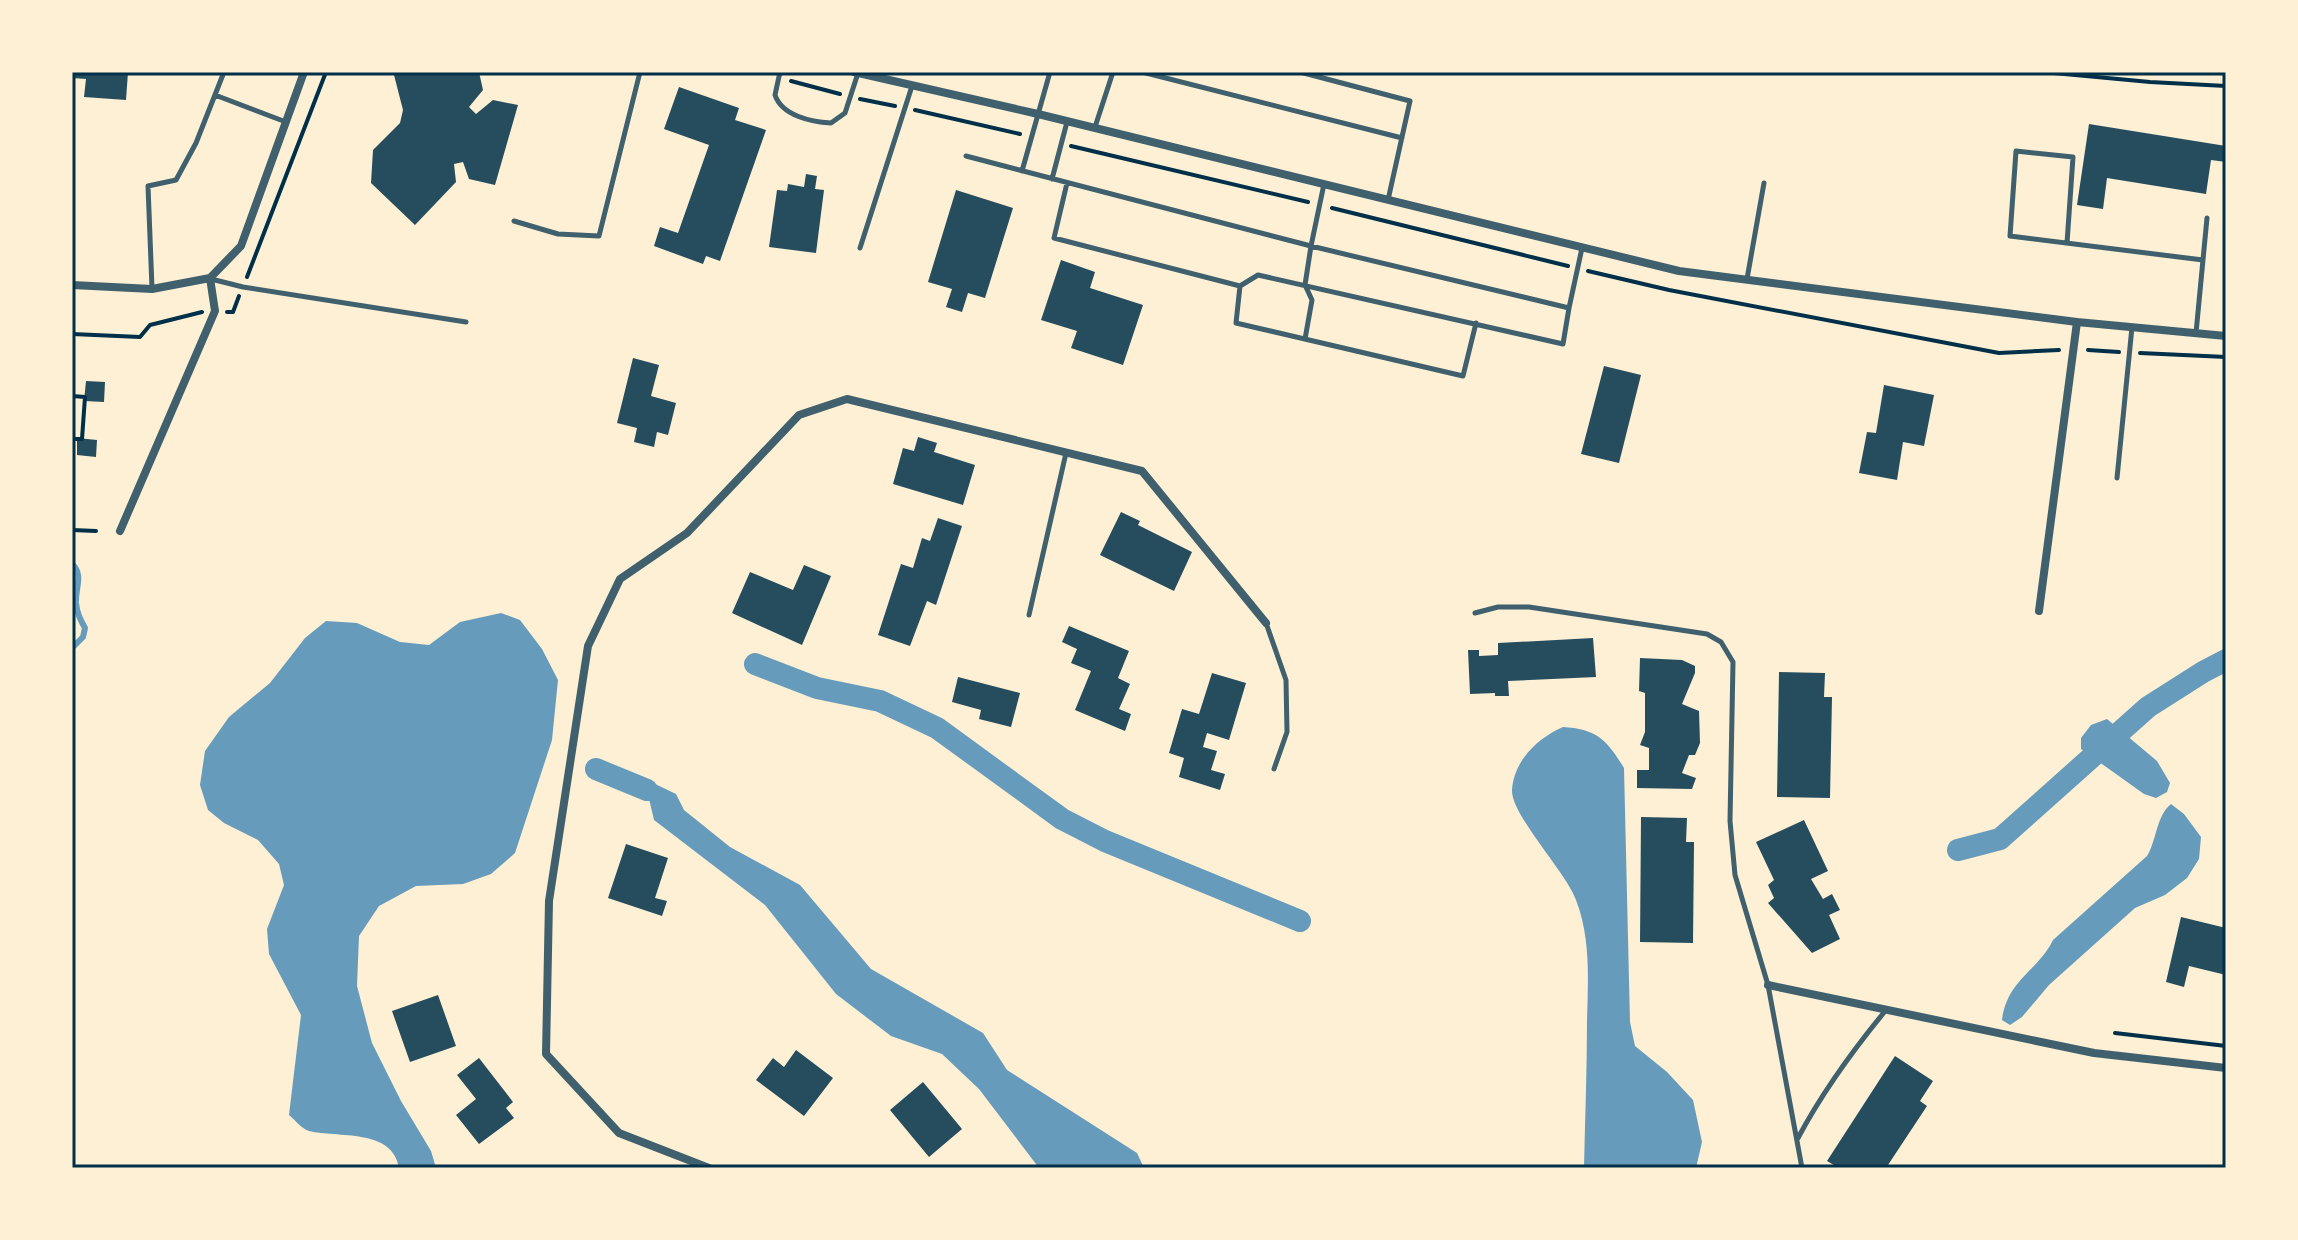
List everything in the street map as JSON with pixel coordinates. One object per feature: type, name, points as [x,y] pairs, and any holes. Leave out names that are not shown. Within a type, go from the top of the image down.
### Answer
[{"type":"street","points":[[72,285],[152,289],[210,278],[241,246],[304,72]]},
{"type":"street","points":[[857,72],[1679,271],[2077,322],[2226,336]]},
{"type":"street","points":[[900,83],[904,72]]},
{"type":"street","points":[[120,531],[215,311],[210,278]]},
{"type":"street","points":[[2039,611],[2077,322]]},
{"type":"street","points":[[709,1168],[619,1133],[546,1054],[549,901],[588,646],[620,579],[687,533],[799,415],[847,399],[1142,471],[1266,623]]},
{"type":"street","points":[[1768,985],[2094,1053],[2226,1068]]},
{"type":"lane","points":[[152,289],[148,186],[176,180],[196,143],[224,72]]},
{"type":"lane","points":[[514,221],[558,234],[599,236],[640,72]]},
{"type":"lane","points":[[780,72],[775,95],[785,111],[819,123],[831,123],[845,113],[857,72]]},
{"type":"lane","points":[[1022,171],[1050,72]]},
{"type":"lane","points":[[1095,128],[1113,72]]},
{"type":"lane","points":[[1142,72],[1402,138]]},
{"type":"lane","points":[[1300,72],[1410,101],[1388,200]]},
{"type":"lane","points":[[860,248],[912,86]]},
{"type":"lane","points":[[215,95],[286,122]]},
{"type":"lane","points":[[1052,179],[1067,121]]},
{"type":"lane","points":[[2067,243],[2073,157],[2016,151],[2010,236],[2203,260]]},
{"type":"lane","points":[[966,156],[1311,246],[1569,308]]},
{"type":"lane","points":[[1067,183],[1054,238],[1240,286],[1258,275],[1563,344],[1582,247]]},
{"type":"lane","points":[[1747,279],[1764,183]]},
{"type":"lane","points":[[1305,339],[1312,300],[1305,285],[1324,184]]},
{"type":"lane","points":[[2196,333],[2207,218]]},
{"type":"lane","points":[[210,278],[243,287],[466,322]]},
{"type":"lane","points":[[1240,286],[1236,323],[1463,376],[1476,323]]},
{"type":"lane","points":[[2117,478],[2132,327]]},
{"type":"lane","points":[[1029,615],[1066,453]]},
{"type":"lane","points":[[1475,613],[1498,607],[1529,607],[1707,634],[1721,642],[1733,662],[1730,821],[1735,875],[1768,985],[1802,1168]]},
{"type":"lane","points":[[1266,623],[1286,680],[1287,732],[1274,769]]},
{"type":"lane","points":[[1797,1138],[1850,1054],[1886,1010]]},
{"type":"path","points":[[2043,72],[2226,86]]},
{"type":"path","points":[[72,396],[85,397],[82,439],[72,439]]},
{"type":"path","points":[[72,530],[96,531]]},
{"type":"path","points":[[2115,1033],[2226,1046]]},
{"type":"water","points":[[501,613],[520,620],[542,649],[558,680],[552,740],[515,853],[491,874],[463,884],[416,886],[379,906],[359,936],[357,986],[372,1043],[431,1151],[436,1168],[399,1168],[395,1155],[386,1146],[362,1137],[309,1131],[289,1115],[301,1015],[269,954],[267,929],[284,885],[279,864],[258,840],[224,823],[208,810],[200,785],[205,751],[229,717],[270,683],[305,638],[326,621],[357,623],[400,642],[429,645],[460,622]]},
{"type":"water","points":[[2107,719],[2157,761],[2170,783],[2167,792],[2156,798],[2144,794],[2081,749],[2081,738],[2091,725]]},
{"type":"water","points":[[1563,727],[1593,733],[1606,743],[1624,768],[1630,1022],[1635,1046],[1667,1072],[1693,1100],[1702,1142],[1696,1168],[1584,1168],[1588,975],[1584,930],[1570,888],[1520,814],[1512,790],[1517,769],[1529,751]]},
{"type":"water","points":[[653,783],[676,794],[684,810],[730,847],[800,885],[871,969],[983,1033],[1007,1070],[1137,1153],[1144,1168],[1039,1168],[979,1089],[942,1054],[891,1036],[836,994],[765,905],[654,820],[647,790]]},
{"type":"water","points":[[2171,804],[2184,814],[2201,837],[2199,859],[2187,878],[2165,895],[2135,908],[2049,985],[2022,1017],[2010,1025],[2002,1020],[2005,1006],[2016,985],[2053,940],[2147,856],[2162,815]]},
{"type":"building","points":[[72,72],[128,72],[126,100],[84,97],[86,79],[72,78]]},
{"type":"building","points":[[400,72],[479,72],[483,90],[469,107],[476,114],[493,100],[518,105],[495,185],[469,179],[463,162],[454,164],[456,182],[415,225],[371,183],[373,150],[400,123],[403,110],[394,75]]},
{"type":"building","points":[[679,87],[739,108],[735,120],[766,130],[720,261],[706,256],[703,264],[654,246],[660,227],[678,233],[709,145],[664,129]]},
{"type":"building","points":[[2089,124],[2226,146],[2226,162],[2211,160],[2206,194],[2107,178],[2103,209],[2077,205]]},
{"type":"building","points":[[806,174],[817,176],[815,189],[824,190],[816,253],[769,247],[777,190],[787,191],[788,184],[804,187]]},
{"type":"building","points":[[956,190],[1013,208],[985,298],[968,293],[962,312],[946,307],[952,289],[928,282]]},
{"type":"building","points":[[1061,260],[1095,272],[1090,288],[1143,305],[1123,365],[1071,348],[1077,331],[1041,320]]},
{"type":"building","points":[[633,358],[659,365],[651,396],[676,403],[668,435],[657,432],[654,447],[634,442],[637,428],[617,423]]},
{"type":"building","points":[[1604,366],[1641,375],[1619,463],[1581,454]]},
{"type":"building","points":[[86,381],[105,382],[104,402],[84,401]]},
{"type":"building","points":[[1884,385],[1934,395],[1924,446],[1903,442],[1897,480],[1859,473],[1867,432],[1876,433]]},
{"type":"building","points":[[918,437],[937,443],[934,452],[975,465],[963,505],[893,484],[903,448],[914,451]]},
{"type":"building","points":[[77,438],[97,440],[96,457],[77,455]]},
{"type":"building","points":[[1121,512],[1140,521],[1138,525],[1192,552],[1174,591],[1100,555]]},
{"type":"building","points":[[938,518],[962,526],[936,605],[927,601],[910,646],[878,635],[901,564],[913,568],[922,538],[930,541]]},
{"type":"building","points":[[804,565],[831,576],[802,645],[732,613],[750,572],[793,590]]},
{"type":"building","points":[[1069,626],[1129,651],[1118,678],[1130,684],[1119,709],[1131,714],[1125,731],[1075,710],[1091,671],[1071,663],[1077,649],[1062,642]]},
{"type":"building","points":[[1593,638],[1596,677],[1508,681],[1509,696],[1470,694],[1468,650],[1479,650],[1479,656],[1498,655],[1498,643]]},
{"type":"building","points":[[1640,658],[1682,660],[1695,666],[1682,704],[1699,711],[1700,743],[1695,755],[1689,755],[1682,773],[1696,778],[1692,789],[1637,788],[1637,770],[1649,770],[1649,748],[1640,745],[1645,732],[1645,693],[1639,691]]},
{"type":"building","points":[[1779,672],[1825,673],[1824,697],[1832,697],[1830,798],[1777,797]]},
{"type":"building","points":[[1212,673],[1246,683],[1229,740],[1207,733],[1203,747],[1217,751],[1211,770],[1225,774],[1220,790],[1179,777],[1184,758],[1169,753],[1182,709],[1199,714]]},
{"type":"building","points":[[958,677],[1020,693],[1011,727],[979,719],[981,710],[952,702]]},
{"type":"building","points":[[1641,817],[1687,818],[1686,842],[1694,842],[1693,943],[1640,942]]},
{"type":"building","points":[[1804,820],[1828,871],[1811,879],[1823,899],[1832,894],[1840,910],[1829,915],[1840,939],[1812,953],[1768,903],[1774,898],[1768,885],[1774,880],[1756,842]]},
{"type":"building","points":[[626,844],[668,858],[655,898],[667,901],[662,916],[608,898]]},
{"type":"building","points":[[2181,917],[2226,928],[2226,975],[2189,966],[2184,987],[2166,982]]},
{"type":"building","points":[[438,995],[456,1046],[410,1062],[392,1011]]},
{"type":"building","points":[[796,1050],[833,1078],[804,1116],[756,1080],[773,1058],[784,1067]]},
{"type":"building","points":[[1895,1056],[1933,1081],[1920,1101],[1927,1106],[1886,1168],[1839,1168],[1827,1161]]},
{"type":"building","points":[[479,1058],[513,1102],[506,1108],[514,1118],[479,1144],[456,1115],[476,1099],[457,1075]]},
{"type":"building","points":[[923,1082],[962,1129],[929,1157],[890,1110]]},
{"type":"waterway","points":[[72,564],[78,573],[77,610],[85,628],[83,637],[72,648]]},
{"type":"waterway","points":[[1958,850],[2000,839],[2148,707],[2226,660]]},
{"type":"waterway","points":[[755,664],[817,688],[880,701],[937,728],[1062,819],[1105,841],[1300,921]]},
{"type":"waterway","points":[[596,769],[647,790]]}]
